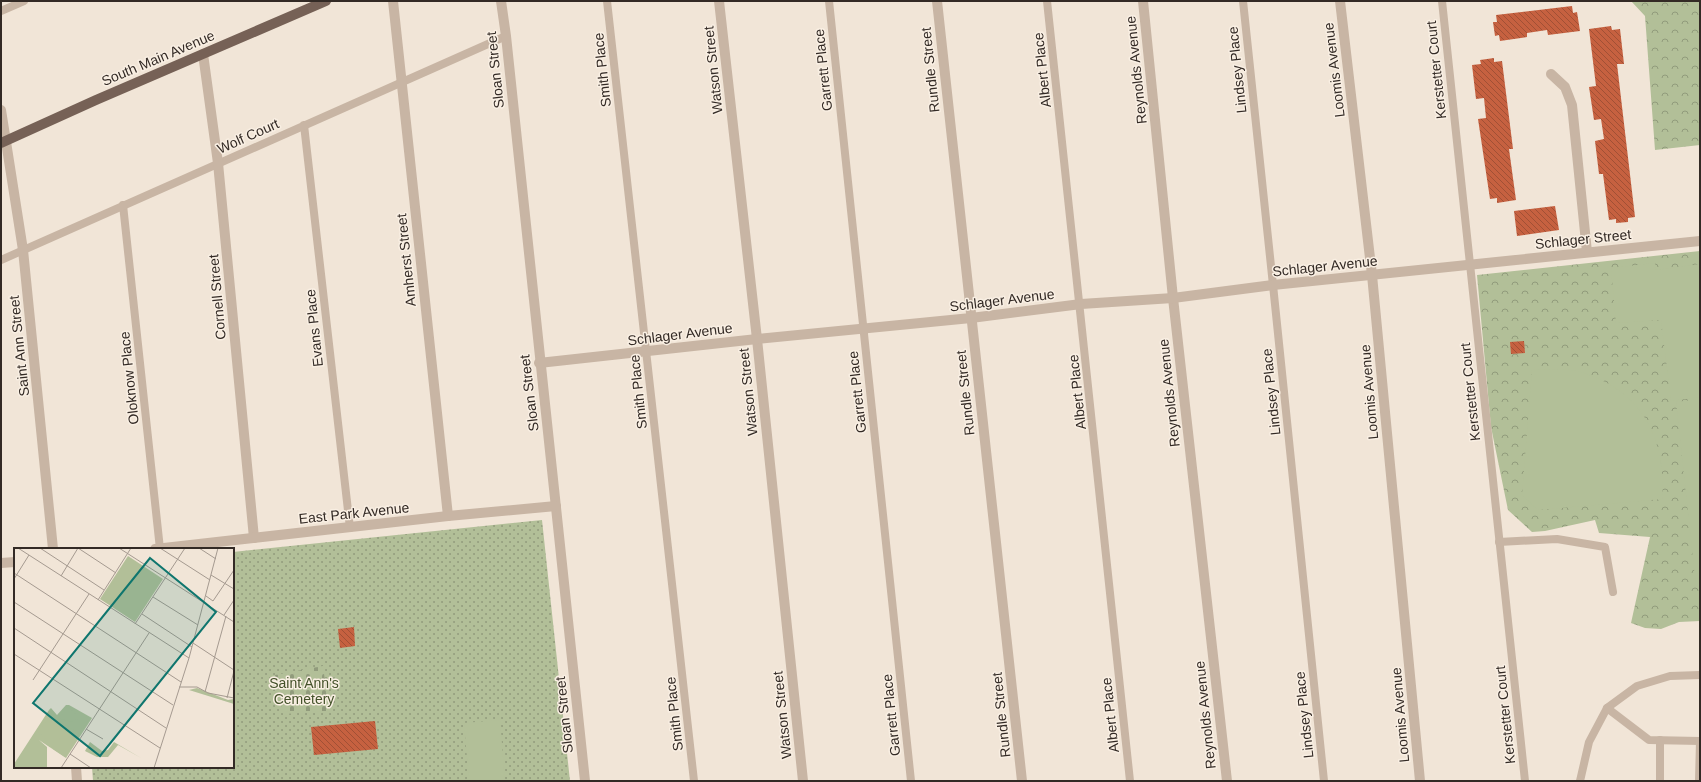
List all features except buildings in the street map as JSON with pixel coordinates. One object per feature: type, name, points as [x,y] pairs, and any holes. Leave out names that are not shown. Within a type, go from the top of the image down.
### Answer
[{"type":"main road","name":"South Main Avenue","points":[[3,142],[326,1]]},
{"type":"street","name":"Amherst Street","points":[[393,1],[448,516]]},
{"type":"street","name":"Sloan Street","points":[[501,1],[506,36],[539,363],[556,506],[585,781]]},
{"type":"street","name":"Watson Street","points":[[719,1],[757,339],[802,781]]},
{"type":"street","name":"Rundle Street","points":[[937,1],[1022,781]]},
{"type":"street","name":"Reynolds Avenue","points":[[1143,1],[1173,298],[1227,781]]},
{"type":"street","name":"Loomis Avenue","points":[[1340,1],[1372,275],[1420,781]]},
{"type":"street","name":"Cornell Street","points":[[203,54],[218,164],[254,538]]},
{"type":"street","points":[[1552,74],[1565,87],[1572,105],[1587,252]]},
{"type":"street","name":"Saint Ann Street","points":[[1,110],[3,142],[23,250],[54,548]]},
{"type":"street","name":"Schlager Street","points":[[1469,265],[1700,241]]},
{"type":"street","name":"Schlager Avenue","points":[[539,363],[757,339],[864,330],[1080,304],[1173,298],[1274,285],[1469,265]]},
{"type":"street","name":"East Park Avenue","points":[[160,548],[448,516],[556,506]]},
{"type":"street","points":[[1,563],[14,562]]},
{"type":"street","points":[[76,768],[77,781]]},
{"type":"lane","points":[[1,11],[24,1]]},
{"type":"lane","name":"Smith Place","points":[[608,1],[694,781]]},
{"type":"lane","name":"Garrett Place","points":[[829,1],[911,781]]},
{"type":"lane","name":"Albert Place","points":[[1048,1],[1130,781]]},
{"type":"lane","name":"Lindsey Place","points":[[1243,1],[1274,285],[1324,781]]},
{"type":"lane","name":"Kerstetter Court","points":[[1442,1],[1525,781]]},
{"type":"lane","name":"Wolf Court","points":[[1,260],[506,36]]},
{"type":"lane","name":"Evans Place","points":[[304,125],[350,528]]},
{"type":"lane","name":"Oloknow Place","points":[[123,205],[160,548]]},
{"type":"lane","points":[[1499,542],[1557,539],[1605,547],[1613,592]]},
{"type":"lane","points":[[1580,781],[1589,742],[1607,708],[1637,686],[1670,676],[1700,675]]},
{"type":"lane","points":[[1607,708],[1649,740],[1700,741],[1699,781]]},
{"type":"lane","points":[[1660,740],[1660,781]]},
{"type":"green space","points":[[1631,1],[1700,1],[1700,145],[1655,150],[1645,16]]},
{"type":"green space","points":[[1700,251],[1700,621],[1679,622],[1661,629],[1645,628],[1631,623],[1650,537],[1599,533],[1595,520],[1545,531],[1532,532],[1508,510],[1491,427],[1477,275]]},
{"type":"green space","points":[[1655,263],[1656,270],[1700,264],[1700,397],[1671,401],[1661,320],[1616,323],[1611,268]]},
{"type":"green space","points":[[1551,369],[1577,371],[1596,377],[1621,392],[1641,412],[1649,424],[1659,453],[1663,499],[1538,510],[1522,495],[1532,370]]},
{"type":"green space","points":[[1700,399],[1700,587],[1696,587],[1676,402]]},
{"type":"green space","points":[[542,520],[570,781],[93,781],[92,768],[234,768],[234,552]]},
{"type":"green space","name":"Saint Ann's Cemetery","points":[[323,666],[329,711],[283,714],[275,675]]},
{"type":"green space","points":[[500,720],[505,781],[469,781],[464,723]]}]
